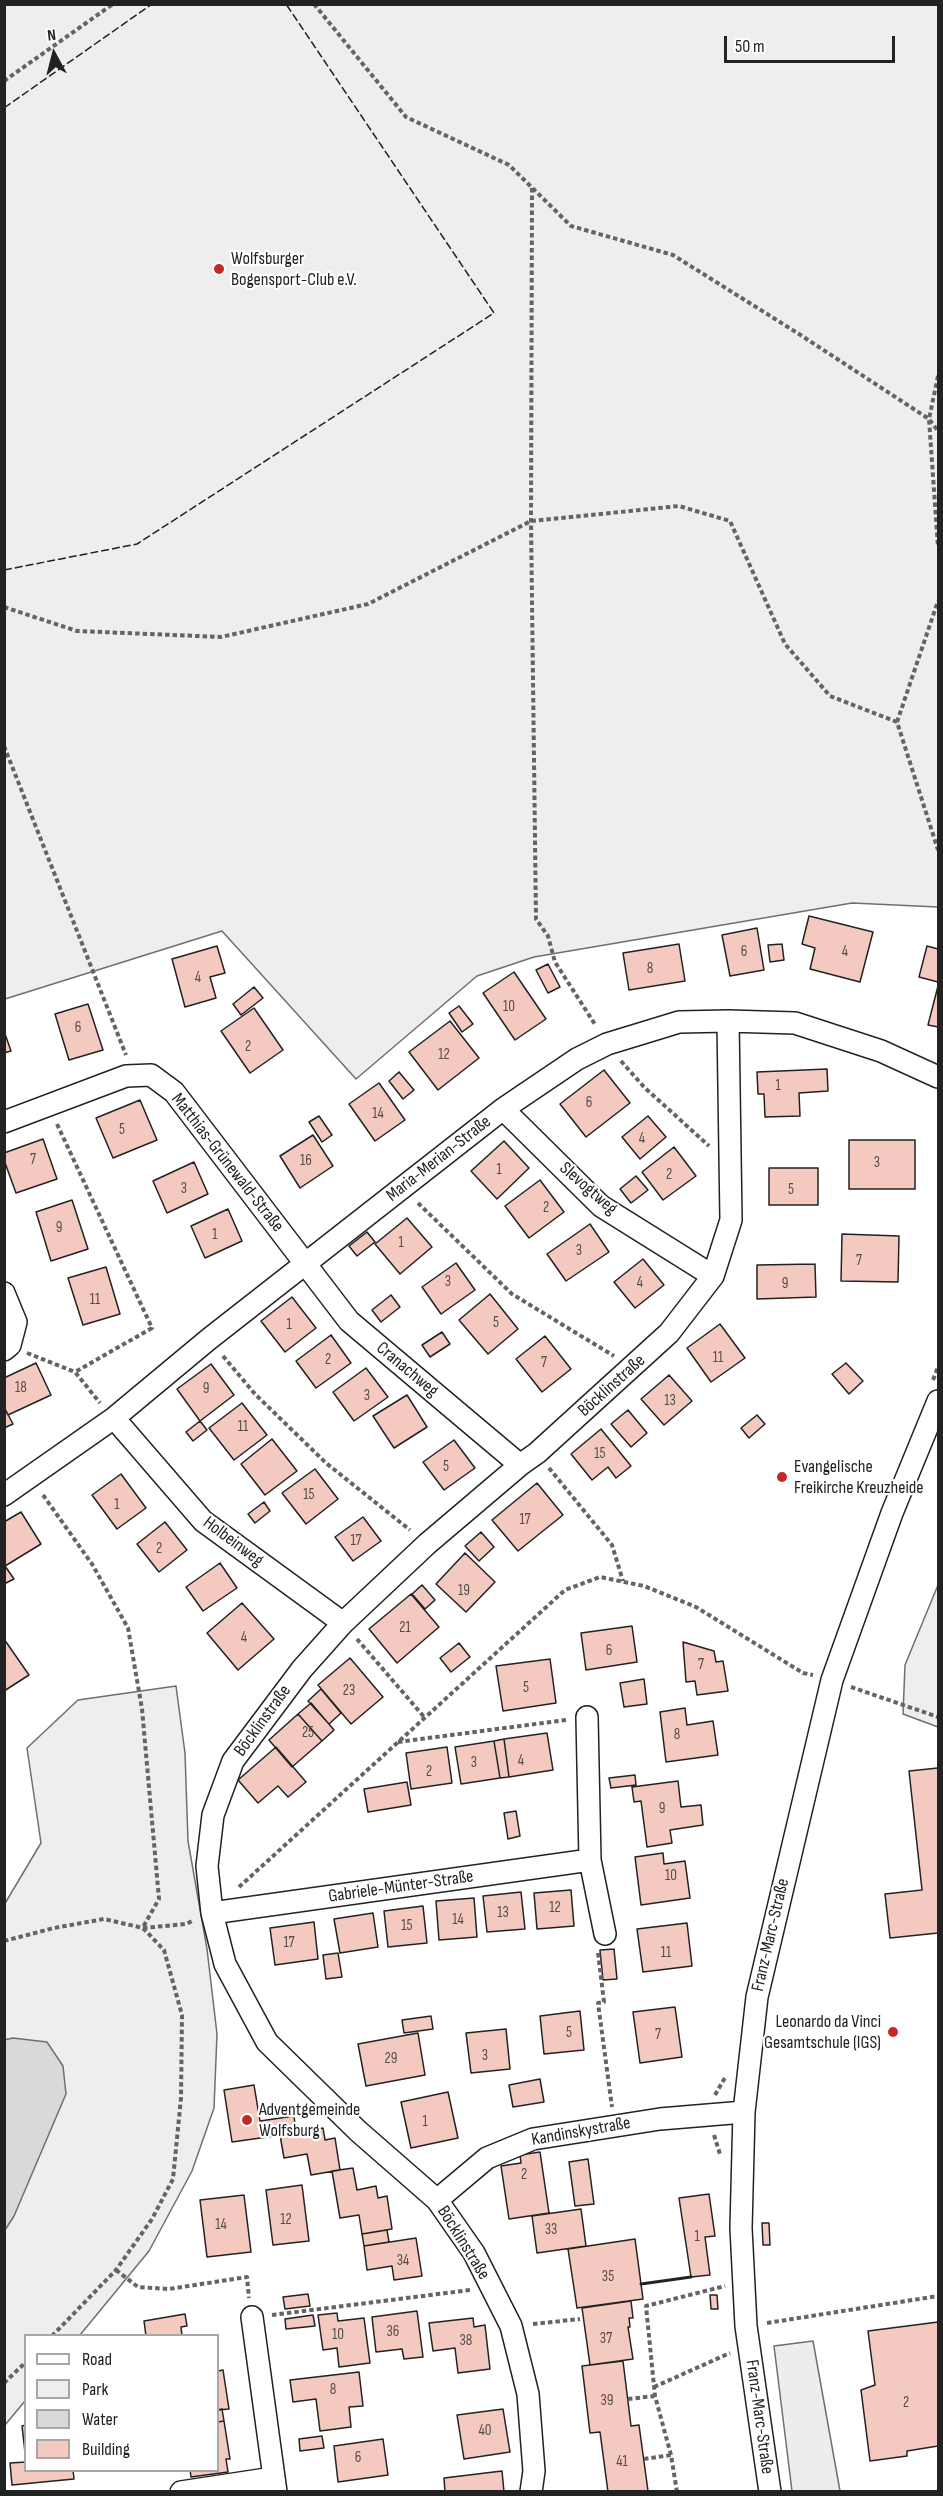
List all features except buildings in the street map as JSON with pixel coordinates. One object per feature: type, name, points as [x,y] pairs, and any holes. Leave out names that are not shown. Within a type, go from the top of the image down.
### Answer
[{"type":"street","name":"Böcklinstraße","points":[[531,2492],[534,2471],[528,2394],[511,2326],[474,2253],[437,2200],[358,2131],[267,2042],[225,1964],[212,1913],[207,1866],[213,1815],[233,1761],[302,1669],[343,1623],[427,1544],[633,1367],[669,1333],[713,1276],[731,1220],[728,1021]]},
{"type":"street","name":"Maria-Merian-Straße","points":[[4,1495],[114,1418],[209,1339],[503,1109],[577,1059],[607,1044],[679,1022],[795,1023],[881,1051],[939,1077]]},
{"type":"street","points":[[4,1122],[134,1075]]},
{"type":"street","name":"Matthias-Grünewald-Straße","points":[[134,1075],[151,1075],[174,1092],[306,1265]]},
{"type":"street","name":"Slevogtweg","points":[[503,1109],[601,1206],[713,1276]]},
{"type":"street","name":"Cranachweg","points":[[306,1265],[350,1321],[528,1459]]},
{"type":"street","points":[[4,1293],[16,1322],[7,1347]]},
{"type":"street","name":"Franz-Marc-Straße","points":[[770,2492],[746,2326],[741,2228],[744,2112],[757,1996],[832,1680],[892,1513],[939,1401]]},
{"type":"street","name":"Holbeinweg","points":[[114,1418],[203,1521],[343,1623]]},
{"type":"street","points":[[587,1717],[590,1860],[605,1934]]},
{"type":"street","name":"Gabriele-Münter-Straße","points":[[212,1913],[590,1860]]},
{"type":"street","name":"Kandinskystraße","points":[[437,2200],[487,2158],[533,2139],[615,2125],[744,2112]]},
{"type":"street","points":[[181,2492],[275,2485],[252,2318]]},
{"type":"path","points":[[4,81],[113,4]]},
{"type":"path","points":[[314,4],[406,117],[509,165],[571,226],[673,255],[929,419],[939,430]]},
{"type":"path","points":[[532,188],[531,521],[536,919],[548,936],[555,962],[607,1044],[644,1087],[689,1126],[730,1167]]},
{"type":"path","points":[[939,376],[929,419],[939,548]]},
{"type":"path","points":[[4,607],[77,631],[221,637],[368,604],[531,521],[679,506],[730,521],[786,644],[831,696],[897,722]]},
{"type":"path","points":[[939,601],[897,722],[939,850]]},
{"type":"path","points":[[4,746],[134,1075]]},
{"type":"path","points":[[48,1105],[152,1328],[75,1372]]},
{"type":"path","points":[[402,1188],[512,1294],[633,1367]]},
{"type":"path","points":[[209,1339],[255,1394],[326,1463],[427,1544]]},
{"type":"path","points":[[7,1347],[75,1372],[114,1418]]},
{"type":"path","points":[[528,1459],[612,1545],[623,1581]]},
{"type":"path","points":[[29,1476],[92,1564],[128,1628],[141,1709],[159,1899],[143,1928]]},
{"type":"path","points":[[4,1941],[54,1928],[104,1919],[143,1928],[186,1924],[212,1913],[565,1590],[600,1577],[644,1586],[696,1607],[802,1673],[832,1680],[939,1717]]},
{"type":"path","points":[[343,1623],[425,1718]]},
{"type":"path","points":[[397,1743],[587,1717]]},
{"type":"path","points":[[54,2334],[116,2270],[152,2218],[173,2179],[181,2098],[182,2015],[164,1950],[143,1928]]},
{"type":"path","points":[[605,1934],[595,1935],[604,2002],[598,2003],[615,2125]]},
{"type":"path","points":[[116,2270],[138,2287],[148,2288],[169,2289],[247,2277],[252,2318],[491,2288]]},
{"type":"path","points":[[677,2492],[671,2455],[655,2396],[646,2306],[728,2286]]},
{"type":"path","points":[[746,2326],[939,2296]]},
{"type":"path","points":[[511,2326],[580,2319]]},
{"type":"path","points":[[654,2387],[736,2351]]},
{"type":"path","points":[[4,2383],[24,2364]]},
{"type":"path","points":[[628,2400],[655,2396]]},
{"type":"path","points":[[644,2459],[671,2455]]},
{"type":"green space","points":[[5,4],[938,5],[938,907],[852,903],[534,957],[477,976],[356,1079],[222,931],[5,999]]},
{"type":"green space","points":[[938,1585],[938,1727],[903,1714],[905,1665]]},
{"type":"green space","points":[[176,1686],[185,1753],[188,1841],[207,1949],[217,2034],[214,2108],[192,2171],[149,2251],[81,2334],[24,2334],[24,2402],[5,2425],[4,1905],[41,1843],[27,1748],[78,1700]]},
{"type":"shaded area","points":[[813,2341],[840,2491],[792,2491],[774,2346]]},
{"type":"water","points":[[13,2038],[47,2042],[63,2066],[66,2094],[14,2216],[5,2230],[4,2040]]},
{"type":"fence","points":[[4,108],[152,4]]},
{"type":"fence","points":[[4,570],[137,544],[494,313],[286,4]]},
{"type":"wall","points":[[641,2284],[691,2277]]},
{"type":"place","name":"Wolfsburger Bogensport-Club e.V.","points":[[219,269]]},
{"type":"place","name":"Evangelische Freikirche Kreuzheide","points":[[782,1477]]},
{"type":"place","name":"Leonardo da Vinci Gesamtschule (IGS)","points":[[893,2032]]},
{"type":"place","name":"Adventgemeinde Wolfsburg","points":[[247,2120]]}]
